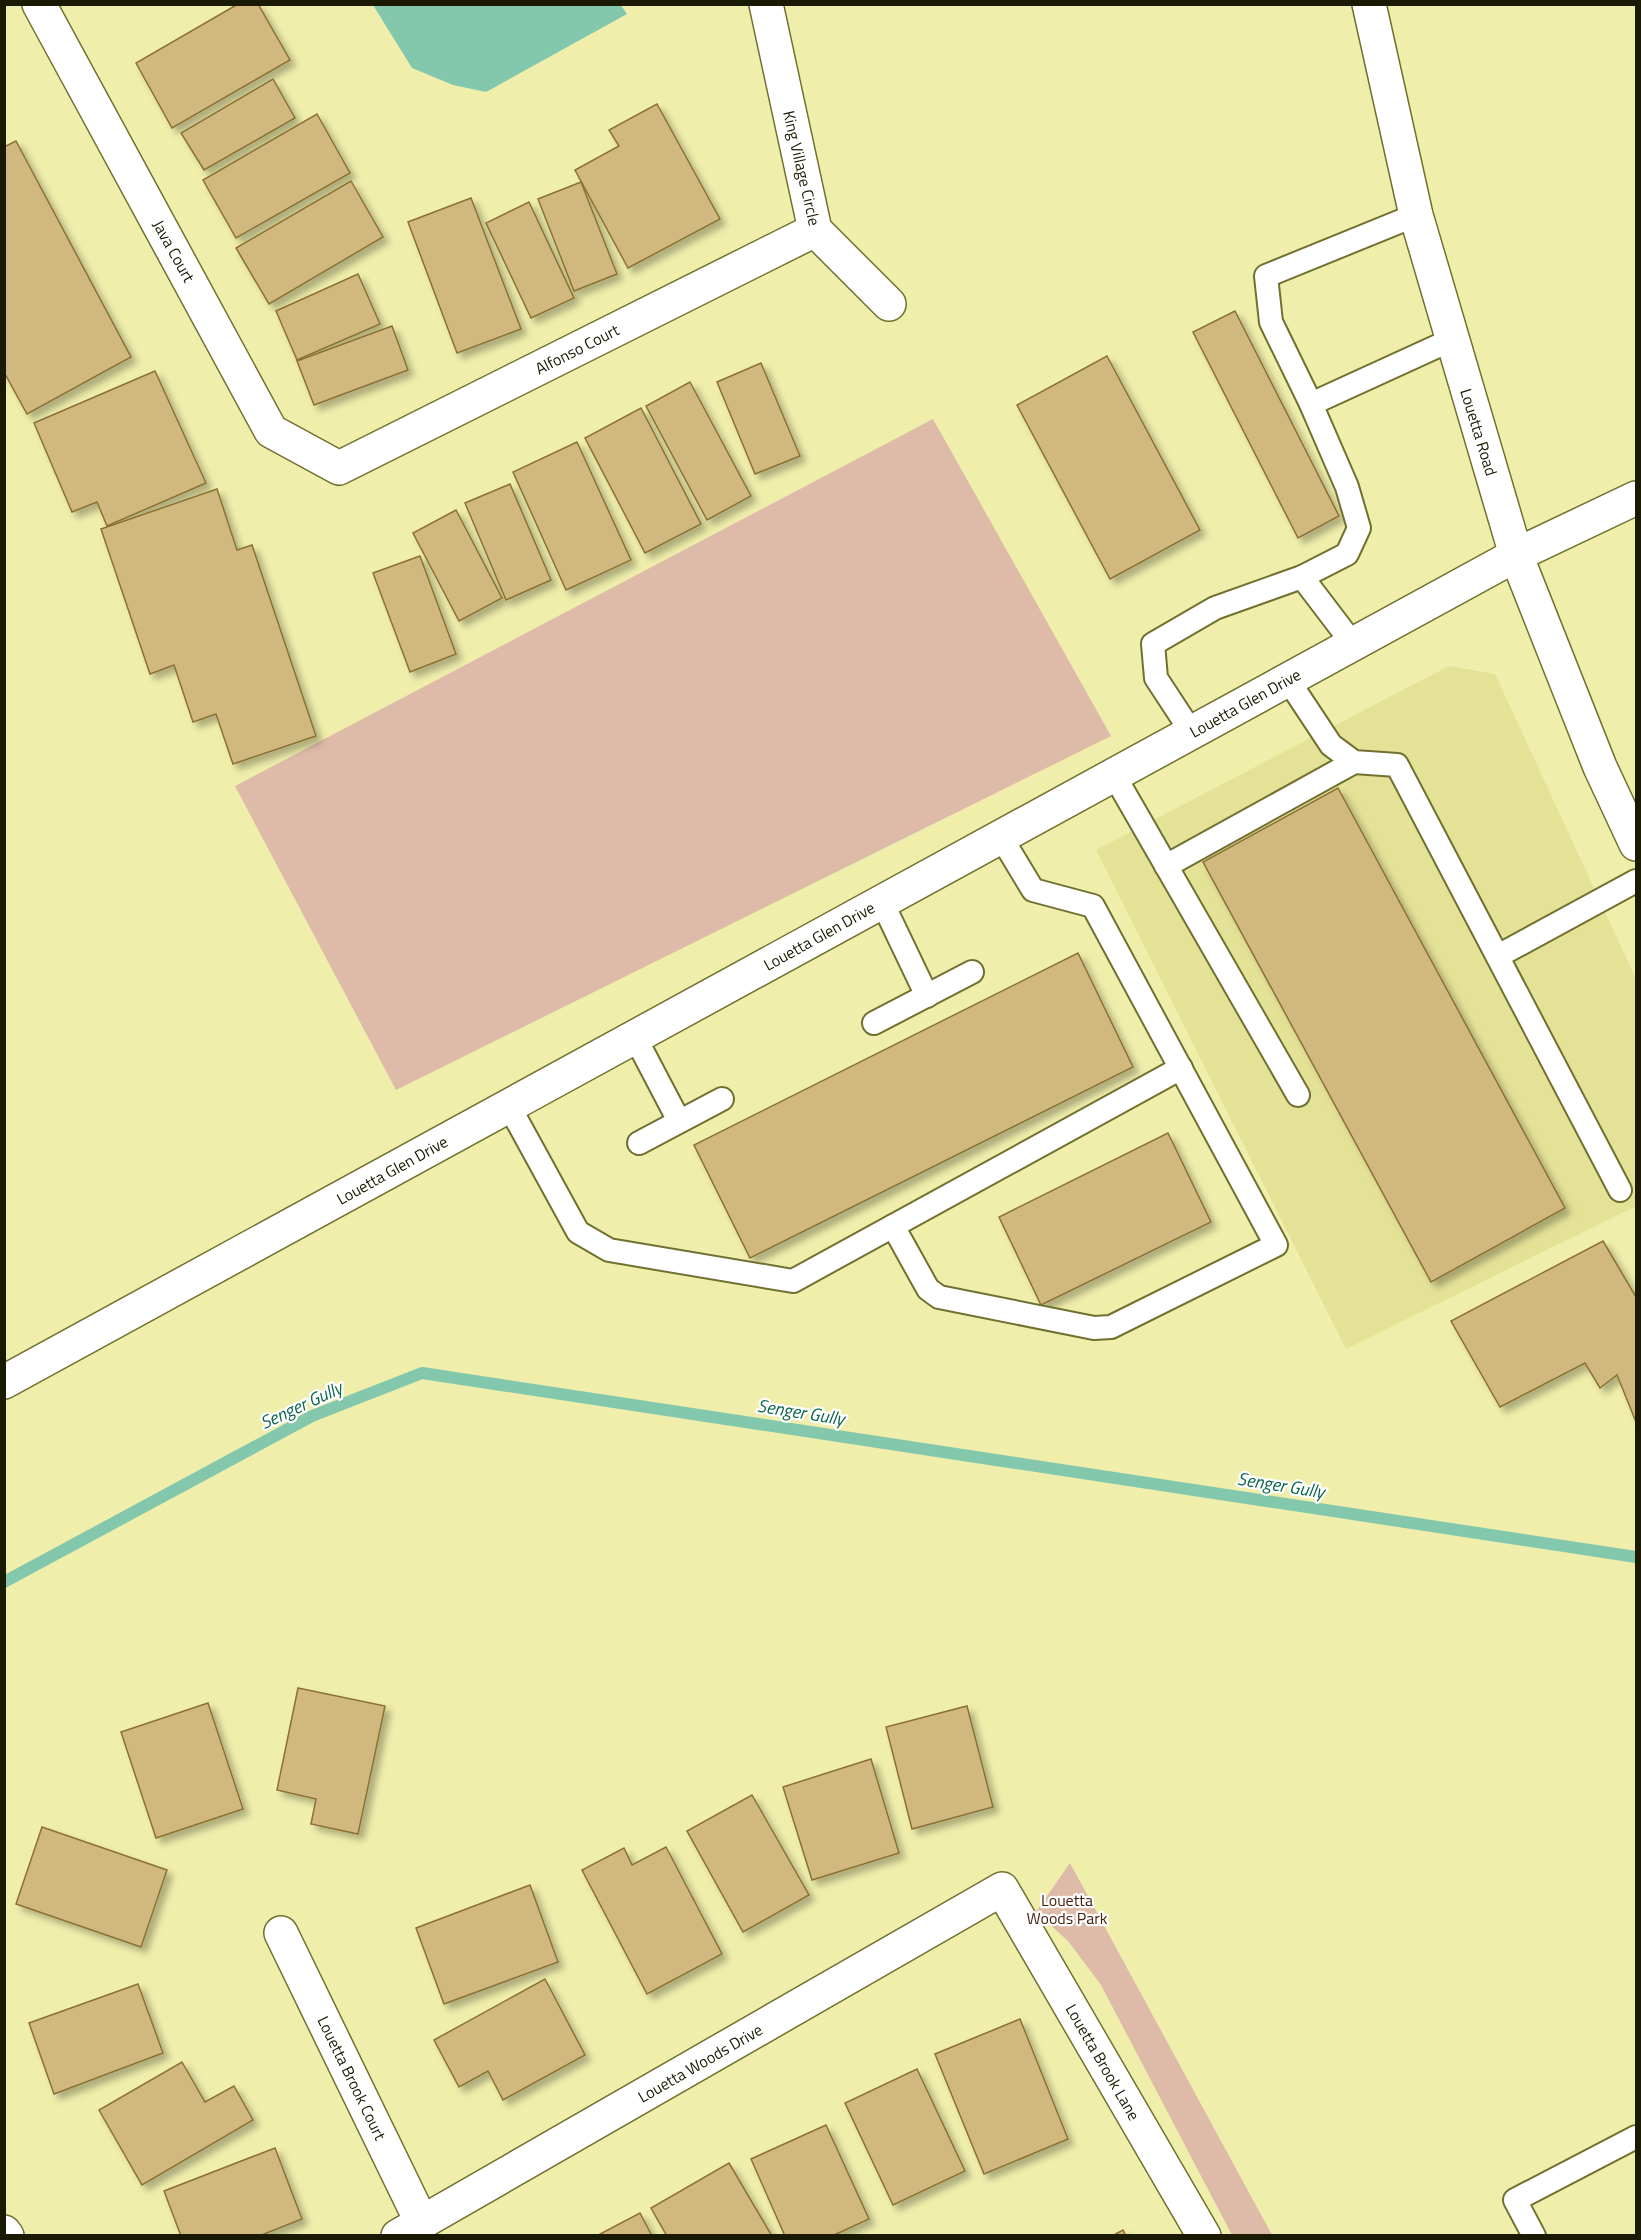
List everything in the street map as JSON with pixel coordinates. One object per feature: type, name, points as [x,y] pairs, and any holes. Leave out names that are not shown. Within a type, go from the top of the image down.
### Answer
[{"type":"street","name":"Java Court","points":[[39,4],[272,431],[339,468]]},
{"type":"street","name":"King Village Circle","points":[[766,4],[815,230],[889,304]]},
{"type":"street","name":"Louetta Road","points":[[1368,4],[1416,215],[1516,555],[1600,767],[1636,844]]},
{"type":"street","name":"Alfonso Court","points":[[339,468],[815,230]]},
{"type":"street","name":"Louetta Glen Drive","points":[[4,1382],[1516,555],[1636,498]]},
{"type":"street","name":"Louetta Woods Drive","points":[[410,2229],[1002,1889]]},
{"type":"street","name":"Louetta Brook Lane","points":[[1002,1889],[1204,2235]]},
{"type":"street","name":"Louetta Brook Court","points":[[281,1933],[410,2229]]},
{"type":"lane","points":[[1192,733],[1156,678],[1153,644],[1215,608],[1302,577],[1347,554],[1359,528],[1347,487],[1311,404],[1271,322],[1266,276],[1416,215]]},
{"type":"lane","points":[[1311,404],[1451,340]]},
{"type":"lane","points":[[1302,577],[1353,644]]},
{"type":"lane","points":[[1288,680],[1331,745],[1354,762],[1397,765],[1620,1190]]},
{"type":"lane","points":[[1166,866],[1354,762]]},
{"type":"lane","points":[[1114,775],[1298,1095]]},
{"type":"lane","points":[[893,1226],[928,1289],[939,1298],[1094,1328],[1111,1327],[1276,1245],[1093,906],[1032,890],[1001,837]]},
{"type":"lane","points":[[1498,956],[1636,881]]},
{"type":"lane","points":[[882,902],[927,996]]},
{"type":"lane","points":[[874,1023],[972,972]]},
{"type":"lane","points":[[635,1037],[679,1121]]},
{"type":"lane","points":[[509,1106],[578,1232],[609,1250],[793,1281],[1181,1068]]},
{"type":"lane","points":[[639,1143],[722,1099]]},
{"type":"lane","points":[[1534,2235],[1515,2200],[1636,2137]]},
{"type":"shaded area","points":[[620,4],[627,14],[486,92],[453,85],[412,68],[373,5]]},
{"type":"shaded area","points":[[1449,666],[1495,674],[1636,979],[1636,1206],[1346,1349],[1096,850]]},
{"type":"green space","points":[[933,419],[1111,736],[396,1090],[235,786]]},
{"type":"green space","name":"Louetta Woods Park","points":[[1070,1863],[1272,2235],[1232,2235],[1101,1985],[1068,1941],[1036,1912]]},
{"type":"building","points":[[238,4],[258,4],[290,60],[172,128],[136,63]]},
{"type":"building","points":[[273,79],[295,118],[204,170],[181,133]]},
{"type":"building","points":[[657,104],[720,219],[628,268],[575,170],[619,146],[609,130]]},
{"type":"building","points":[[317,114],[350,173],[236,238],[203,180]]},
{"type":"building","points":[[16,141],[131,357],[27,414],[4,372],[4,147]]},
{"type":"building","points":[[351,181],[383,237],[269,304],[236,248]]},
{"type":"building","points":[[581,182],[617,274],[574,291],[538,199]]},
{"type":"building","points":[[471,198],[521,329],[457,353],[408,222]]},
{"type":"building","points":[[529,202],[574,298],[531,318],[486,223]]},
{"type":"building","points":[[358,274],[380,324],[297,360],[276,311]]},
{"type":"building","points":[[1235,311],[1339,516],[1298,538],[1193,332]]},
{"type":"building","points":[[392,326],[408,370],[314,405],[297,361]]},
{"type":"building","points":[[1107,356],[1200,530],[1110,579],[1017,405]]},
{"type":"building","points":[[761,363],[800,456],[755,474],[717,382]]},
{"type":"building","points":[[155,371],[206,483],[107,526],[97,502],[72,512],[34,423]]},
{"type":"building","points":[[690,382],[751,496],[707,520],[646,406]]},
{"type":"building","points":[[641,408],[701,524],[645,553],[585,438]]},
{"type":"building","points":[[577,442],[631,560],[566,590],[513,472]]},
{"type":"building","points":[[510,484],[551,580],[506,600],[465,503]]},
{"type":"building","points":[[217,489],[237,550],[252,545],[316,736],[233,764],[216,714],[193,722],[174,665],[150,674],[101,529]]},
{"type":"building","points":[[456,510],[502,598],[459,621],[413,533]]},
{"type":"building","points":[[420,556],[456,654],[410,672],[373,573]]},
{"type":"building","points":[[1338,788],[1565,1208],[1431,1282],[1203,862]]},
{"type":"building","points":[[1078,953],[1133,1067],[750,1258],[694,1145]]},
{"type":"building","points":[[1168,1133],[1211,1222],[1041,1305],[999,1217]]},
{"type":"building","points":[[1603,1241],[1636,1297],[1636,1422],[1617,1375],[1600,1388],[1585,1363],[1500,1407],[1451,1321]]},
{"type":"building","points":[[298,1688],[385,1706],[358,1834],[311,1824],[316,1799],[277,1790]]},
{"type":"building","points":[[208,1703],[243,1809],[156,1838],[121,1732]]},
{"type":"building","points":[[967,1706],[993,1807],[912,1829],[886,1727]]},
{"type":"building","points":[[871,1759],[899,1853],[812,1880],[783,1787]]},
{"type":"building","points":[[752,1795],[809,1895],[743,1932],[687,1831]]},
{"type":"building","points":[[42,1827],[167,1870],[141,1947],[16,1904]]},
{"type":"building","points":[[666,1847],[722,1954],[647,1994],[582,1870],[624,1848],[632,1865]]},
{"type":"building","points":[[530,1885],[558,1962],[444,2004],[416,1928]]},
{"type":"building","points":[[545,1979],[585,2055],[503,2100],[488,2071],[459,2087],[434,2040]]},
{"type":"building","points":[[138,1984],[163,2053],[54,2094],[29,2023]]},
{"type":"building","points":[[1020,2019],[1068,2139],[984,2174],[935,2054]]},
{"type":"building","points":[[182,2062],[205,2102],[234,2086],[253,2120],[142,2185],[99,2110]]},
{"type":"building","points":[[917,2069],[965,2171],[893,2205],[845,2103]]},
{"type":"building","points":[[826,2125],[869,2219],[832,2236],[785,2236],[751,2159]]},
{"type":"building","points":[[275,2148],[302,2219],[259,2236],[181,2236],[164,2191]]},
{"type":"building","points":[[729,2163],[772,2236],[667,2236],[651,2208]]},
{"type":"building","points":[[640,2213],[652,2236],[601,2236],[600,2234]]},
{"type":"building","points":[[1123,2230],[1126,2236],[1112,2236]]},
{"type":"waterway","name":"Senger Gully","points":[[4,1582],[312,1416],[422,1373],[1636,1557]]}]
